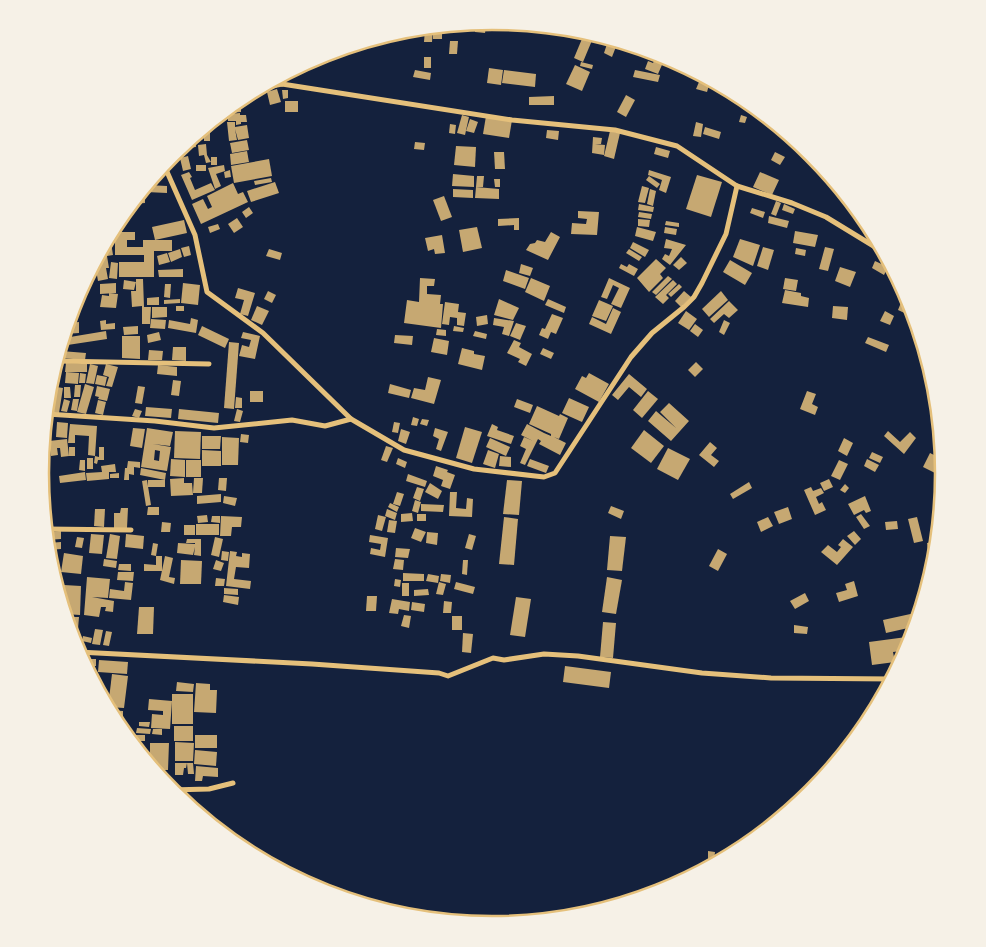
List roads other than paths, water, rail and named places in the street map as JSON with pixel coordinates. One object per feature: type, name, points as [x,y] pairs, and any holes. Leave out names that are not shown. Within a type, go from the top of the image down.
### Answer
[{"type":"street","points":[[282,84],[512,120],[615,130],[677,146],[737,186],[792,203],[826,217],[873,246]]},
{"type":"street","points":[[167,173],[195,236],[207,292],[263,333],[351,419],[404,450],[474,469],[544,477],[555,473],[631,357],[652,333],[684,307],[694,296],[726,234],[737,186]]},
{"type":"street","points":[[64,361],[209,364]]},
{"type":"street","points":[[53,414],[155,421],[214,428],[292,420],[326,426],[351,419]]},
{"type":"street","points":[[53,529],[131,530]]},
{"type":"street","points":[[87,652],[312,664],[440,673],[448,676],[493,658],[504,660],[544,654],[578,656],[702,674],[771,678],[886,679]]},
{"type":"street","points":[[182,790],[209,789],[233,783]]}]
